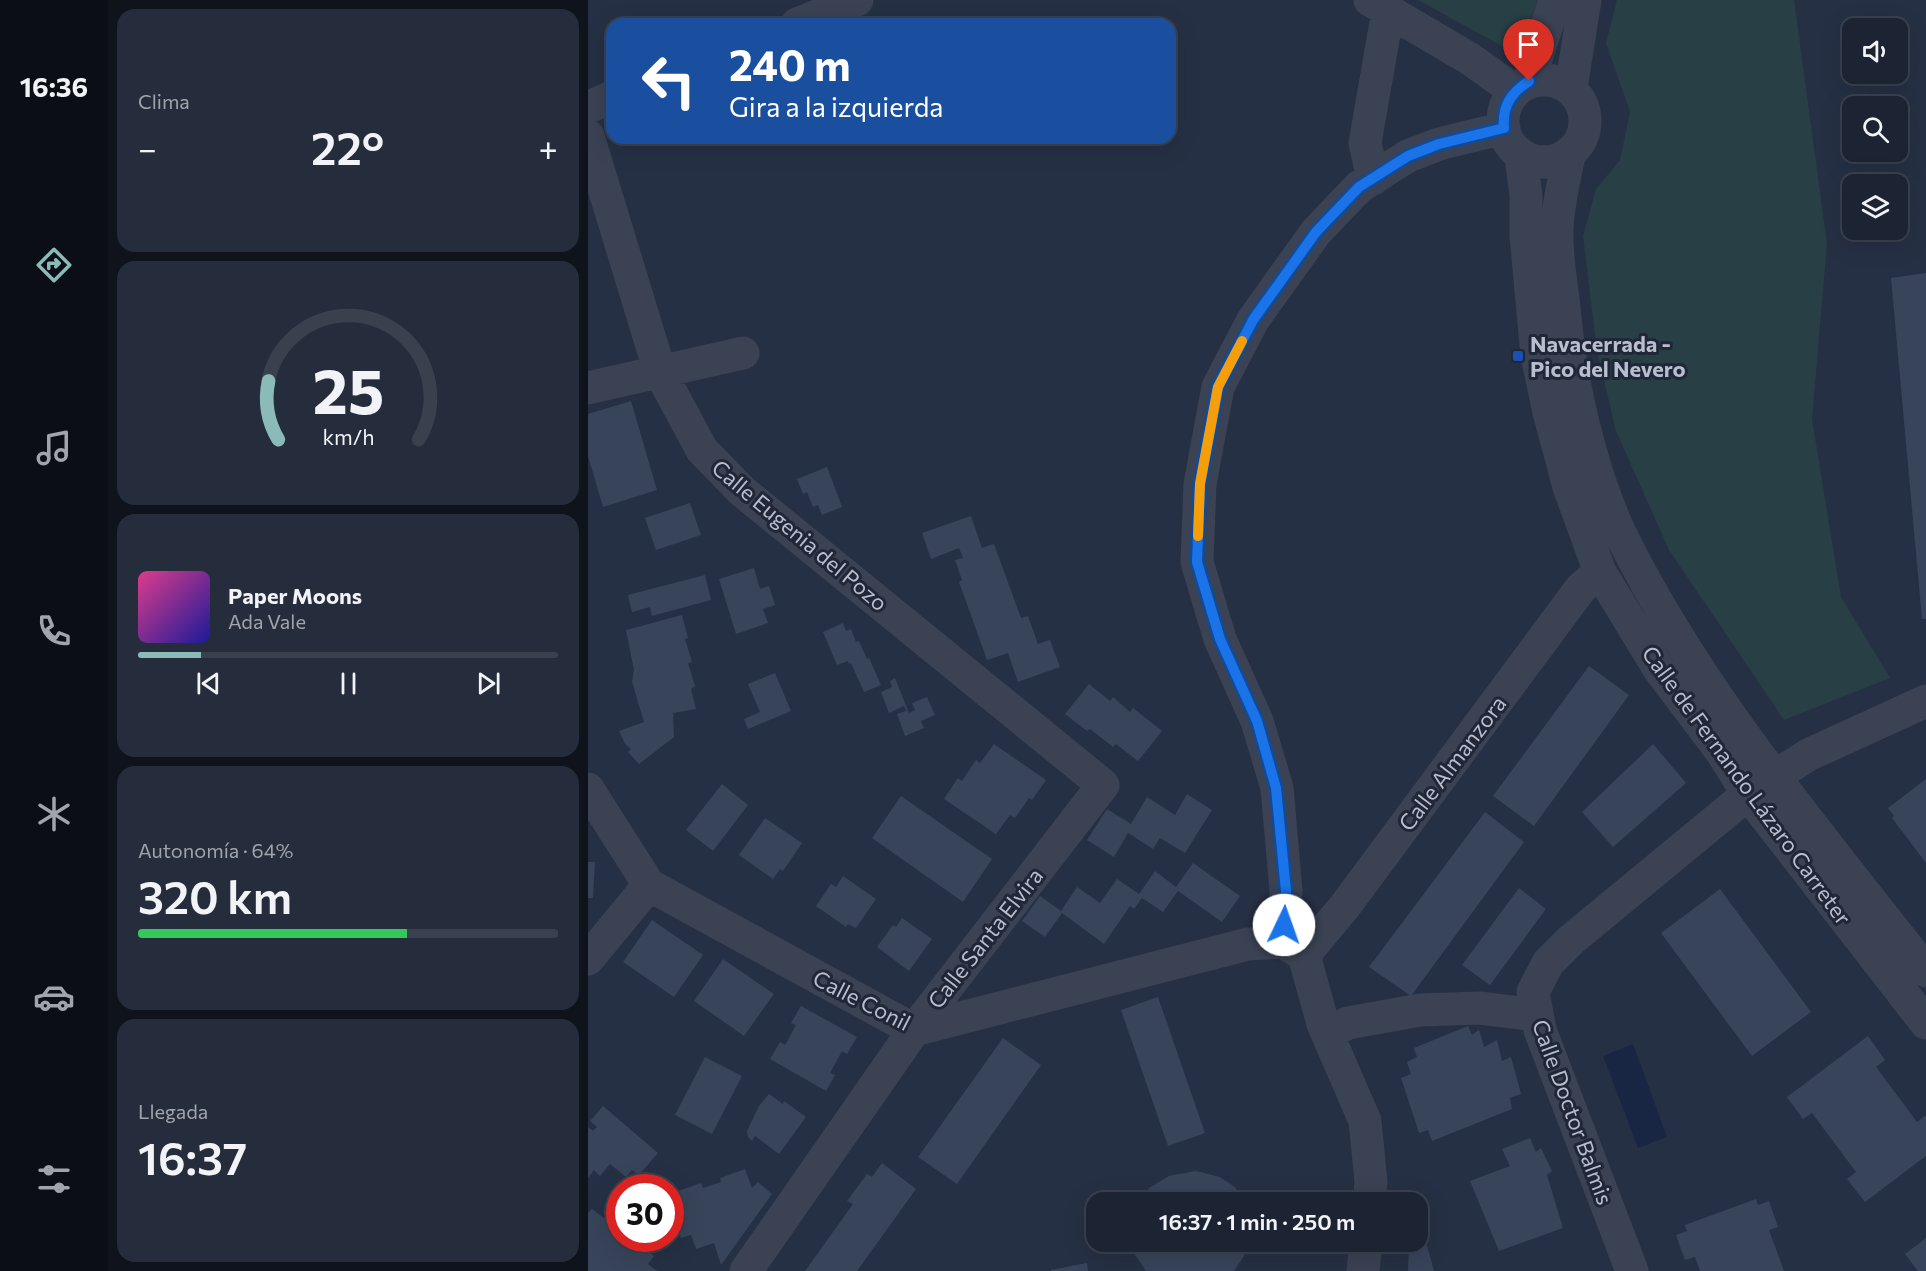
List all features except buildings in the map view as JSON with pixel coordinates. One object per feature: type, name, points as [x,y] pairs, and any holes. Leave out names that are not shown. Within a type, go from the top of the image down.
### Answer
[{"type":"street","points":[[1372,178],[1365,143],[1379,5],[1470,59],[1522,86],[1552,79],[1571,88],[1585,109],[1584,137],[1569,156],[1546,164],[1521,157],[1504,135],[1503,114],[1522,86],[1555,0]]},
{"type":"street","points":[[1571,88],[1585,0]]},
{"type":"street","points":[[809,18],[837,4]]},
{"type":"street","points":[[588,107],[606,100]]},
{"type":"street","points":[[1370,1192],[1365,1121],[1326,1033],[1294,948],[1276,788],[1257,721],[1220,639],[1197,562],[1200,484],[1218,387],[1253,320],[1316,232],[1359,187],[1408,156],[1439,144],[1504,128]]},
{"type":"street","name":"Calle Eugenia del Pozo","points":[[588,136],[660,372],[702,450],[742,491],[1103,785]]},
{"type":"street","name":"Calle de Fernando Lázaro Carreter","points":[[1569,156],[1561,193],[1557,231],[1567,345],[1584,424],[1599,476],[1623,539],[1683,645],[1775,777],[1926,971]]},
{"type":"street","name":"Calle de Fernando Lázaro Carreter","points":[[1521,157],[1526,195],[1526,236],[1537,356],[1569,487],[1600,572],[1659,669],[1721,750],[1748,794],[1926,1023]]},
{"type":"street","points":[[588,388],[743,353]]},
{"type":"street","name":"Calle Almanzora","points":[[1294,948],[1352,897],[1581,588],[1600,572]]},
{"type":"street","name":"Calle Doctor Balmis","points":[[1632,1271],[1544,1041],[1533,992],[1548,963],[1570,940],[1748,794],[1808,755],[1926,701]]},
{"type":"street","name":"Calle Santa Elvira","points":[[746,1271],[914,1030],[1103,785]]},
{"type":"street","name":"Calle Conil","points":[[588,789],[649,885],[914,1030],[1248,944],[1294,948]]},
{"type":"street","points":[[588,959],[649,885]]},
{"type":"street","points":[[1326,1033],[1348,1023],[1420,1010],[1479,1008],[1537,1015]]},
{"type":"street","points":[[1363,1271],[1365,1252]]},
{"type":"green space","points":[[1418,0],[1537,0],[1520,56]]},
{"type":"green space","points":[[1617,0],[1794,0],[1827,244],[1812,419],[1841,597],[1890,678],[1784,720],[1669,550],[1616,431],[1597,351],[1583,236],[1596,189],[1620,160],[1630,112],[1606,43]]},
{"type":"water","points":[[1633,1044],[1667,1137],[1638,1148],[1603,1056]]},
{"type":"slow traffic","points":[[1198,536],[1200,484],[1218,387],[1242,341]]},
{"type":"place","name":"Navacerrada - Pico del Nevero","points":[[1518,356]]},
{"type":"route","points":[[1284,925],[1286,891],[1276,788],[1257,721],[1220,639],[1197,562],[1200,484],[1218,387],[1253,320],[1316,232],[1359,187],[1408,156],[1439,144],[1504,128],[1503,114],[1509,102],[1515,91],[1529,81]]}]
